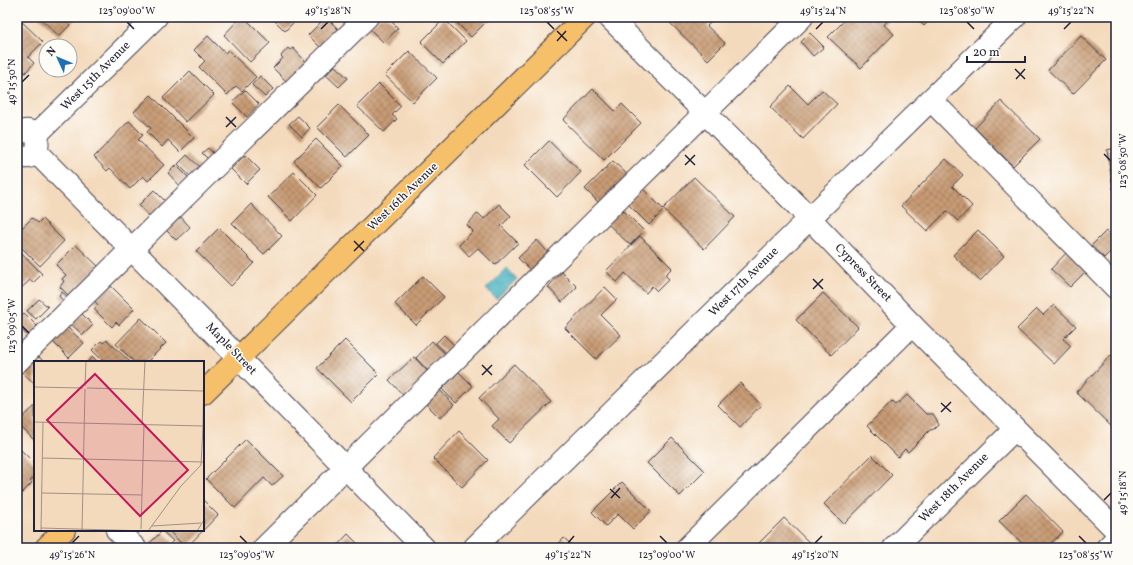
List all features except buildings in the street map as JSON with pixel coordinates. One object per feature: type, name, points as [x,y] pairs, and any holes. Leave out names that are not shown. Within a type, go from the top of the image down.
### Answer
[{"type":"main road","name":"West 16th Avenue","points":[[204,392],[585,17]]},
{"type":"main road","points":[[46,548],[63,531]]},
{"type":"street","name":"West 15th Avenue","points":[[23,140],[156,17]]},
{"type":"street","points":[[17,362],[367,17]]},
{"type":"street","name":"Cypress Street","points":[[609,17],[810,218],[912,325],[1116,530]]},
{"type":"street","points":[[264,548],[802,17]]},
{"type":"street","name":"West 17th Avenue","points":[[474,548],[1015,17]]},
{"type":"street","points":[[931,100],[1116,288]]},
{"type":"street","name":"Maple Street","points":[[23,140],[132,249],[424,548]]},
{"type":"street","points":[[687,548],[912,325]]},
{"type":"street","name":"West 18th Avenue","points":[[894,548],[1015,429]]},
{"type":"street","points":[[118,531],[134,548]]},
{"type":"street","points":[[1107,548],[1116,539]]},
{"type":"water","points":[[507,268],[517,279],[496,299],[486,289]]}]
